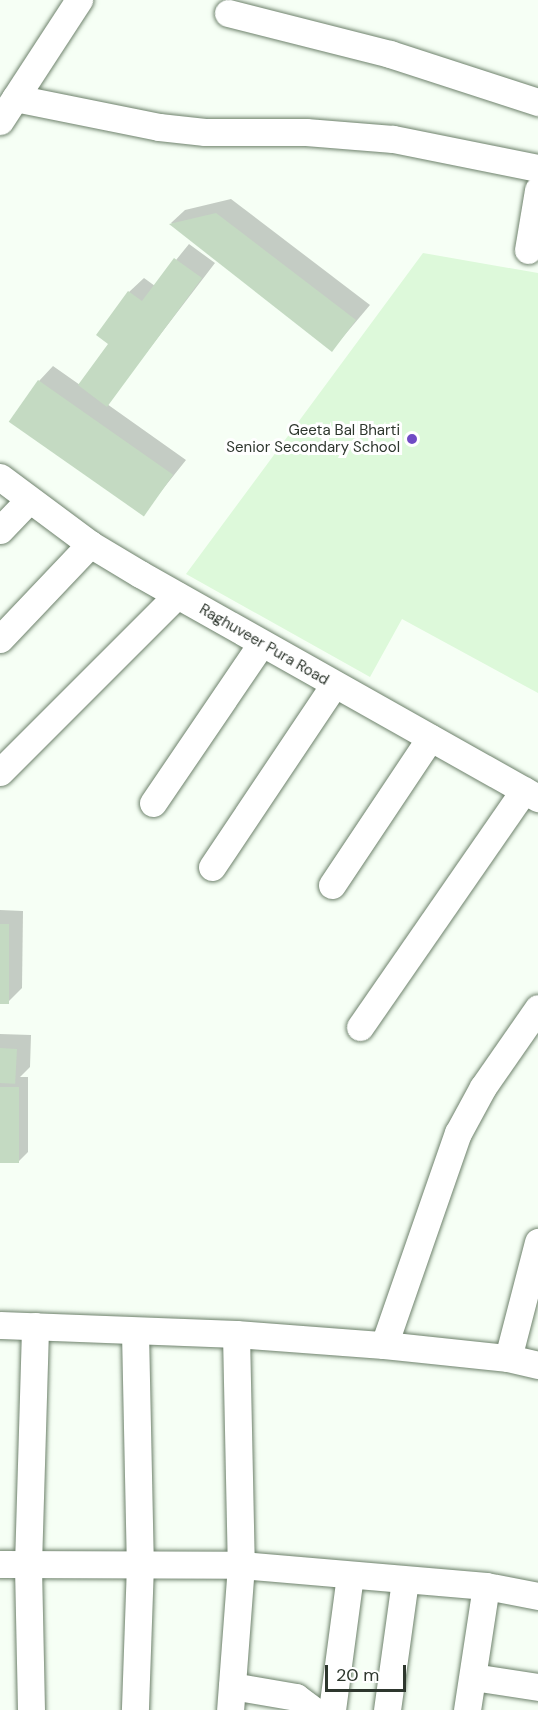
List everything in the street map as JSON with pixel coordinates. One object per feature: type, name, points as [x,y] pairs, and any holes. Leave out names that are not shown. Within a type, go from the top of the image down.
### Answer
[{"type":"street","points":[[0,121],[79,0]]},
{"type":"street","points":[[228,13],[390,54],[538,102]]},
{"type":"street","points":[[15,98],[159,127],[205,132],[306,132],[393,139],[538,168]]},
{"type":"street","points":[[528,250],[538,190]]},
{"type":"street","name":"Raghuveer Pura Road","points":[[0,477],[28,501],[90,544],[261,644],[531,794]]},
{"type":"street","points":[[0,530],[28,501]]},
{"type":"street","points":[[0,639],[90,544]]},
{"type":"street","points":[[0,772],[177,595]]},
{"type":"street","points":[[153,802],[261,644]]},
{"type":"street","points":[[212,867],[334,685]]},
{"type":"street","points":[[332,885],[430,738]]},
{"type":"street","points":[[360,1027],[531,794]]},
{"type":"street","points":[[384,1345],[458,1133],[483,1087],[538,1008]]},
{"type":"street","points":[[508,1358],[538,1242]]},
{"type":"street","points":[[0,1325],[135,1332],[236,1334],[384,1345],[508,1358],[538,1365]]},
{"type":"street","points":[[31,1710],[28,1565],[35,1326]]},
{"type":"street","points":[[135,1332],[140,1564],[135,1710]]},
{"type":"street","points":[[236,1334],[241,1565],[231,1698],[296,1697],[307,1709],[313,1710]]},
{"type":"street","points":[[0,1564],[241,1565],[486,1586],[538,1596]]},
{"type":"street","points":[[332,1710],[350,1575]]},
{"type":"street","points":[[387,1710],[405,1580]]},
{"type":"street","points":[[467,1710],[486,1586]]},
{"type":"street","points":[[473,1677],[538,1687]]},
{"type":"shaded area","name":"Geeta Bal Bharti Senior Secondary School","points":[[423,253],[538,273],[538,693],[402,619],[370,677],[186,574]]},
{"type":"building","points":[[216,213],[356,320],[332,352],[169,224]]},
{"type":"building","points":[[174,258],[202,278],[107,407],[78,385],[108,344],[96,335],[128,291],[142,301]]},
{"type":"building","points":[[38,380],[173,475],[144,516],[9,422]]},
{"type":"building","points":[[0,924],[9,924],[9,1004],[0,1004]]},
{"type":"building","points":[[0,1048],[17,1049],[15,1084],[0,1083]]},
{"type":"building","points":[[0,1087],[19,1087],[19,1163],[0,1163]]},
{"type":"place","name":"Geeta Bal Bharti Senior Secondary School","points":[[412,439]]}]
